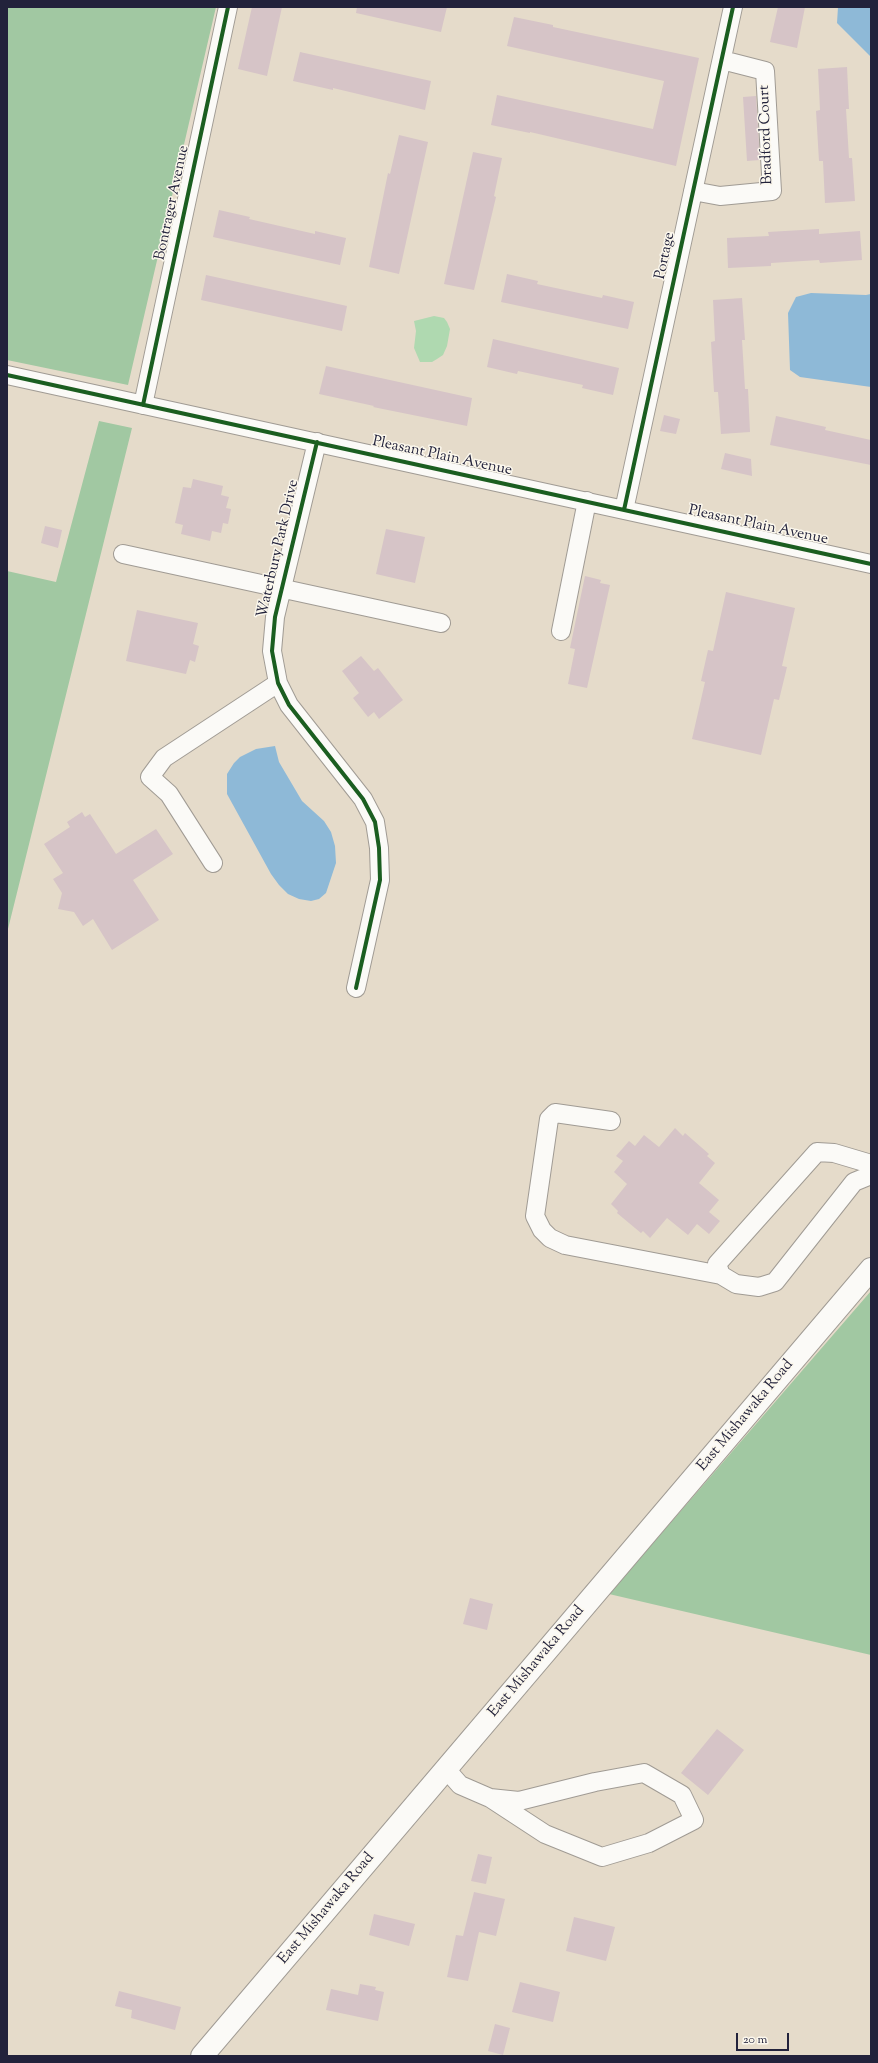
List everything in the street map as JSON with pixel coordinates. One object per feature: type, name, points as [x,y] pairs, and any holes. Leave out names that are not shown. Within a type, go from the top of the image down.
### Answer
[{"type":"main road","name":"East Mishawaka Road","points":[[202,2056],[871,1269]]},
{"type":"street","name":"Bontrager Avenue","points":[[143,405],[228,7]]},
{"type":"street","name":"Portage","points":[[624,510],[733,7]]},
{"type":"street","name":"Bradford Court","points":[[693,191],[720,196],[772,191],[765,71],[722,60]]},
{"type":"street","name":"Pleasant Plain Avenue","points":[[7,375],[871,564]]},
{"type":"street","name":"Waterbury Park Drive","points":[[316,442],[274,617],[272,651],[278,683],[290,705],[364,799],[375,822],[379,848],[380,880],[356,988]]},
{"type":"street","points":[[561,631],[587,501]]},
{"type":"street","points":[[122,554],[281,590],[441,623]]},
{"type":"street","points":[[213,863],[169,794],[150,777],[164,758],[278,683]]},
{"type":"street","points":[[612,1121],[555,1113],[549,1119],[535,1216],[542,1230],[550,1238],[565,1246],[721,1275],[736,1284],[759,1287],[775,1282],[854,1182],[871,1175]]},
{"type":"street","points":[[721,1275],[717,1264],[817,1152],[834,1153],[871,1164]]},
{"type":"street","points":[[446,1769],[460,1785],[490,1798],[545,1834],[602,1857],[649,1843],[694,1820],[682,1795],[644,1773],[595,1782],[519,1801],[490,1798]]},
{"type":"green space","points":[[7,7],[216,7],[128,385],[7,360]]},
{"type":"green space","points":[[434,316],[444,318],[447,322],[450,329],[447,346],[443,355],[432,362],[420,362],[414,348],[416,331],[414,321]]},
{"type":"green space","points":[[99,421],[132,428],[7,933],[7,571],[56,582]]},
{"type":"green space","points":[[871,1291],[871,1655],[609,1594]]},
{"type":"water","points":[[838,7],[871,7],[871,57],[837,23]]},
{"type":"water","points":[[811,293],[871,294],[871,387],[800,377],[790,370],[788,313],[796,297]]},
{"type":"water","points":[[275,746],[279,762],[302,801],[324,821],[331,832],[335,846],[336,863],[326,893],[319,899],[311,901],[299,899],[288,894],[279,885],[271,874],[227,794],[227,774],[240,757],[256,749]]},
{"type":"building","points":[[252,7],[282,7],[267,76],[238,69]]},
{"type":"building","points":[[357,7],[447,7],[441,32],[356,13]]},
{"type":"building","points":[[778,7],[805,7],[797,48],[770,42]]},
{"type":"building","points":[[514,17],[553,25],[553,27],[699,58],[676,166],[530,132],[491,125],[497,95],[653,129],[664,81],[507,46]]},
{"type":"building","points":[[300,52],[431,81],[425,110],[333,88],[333,90],[293,81]]},
{"type":"building","points":[[847,67],[849,109],[846,109],[849,158],[852,158],[855,201],[825,203],[823,161],[819,161],[816,111],[820,110],[818,69]]},
{"type":"building","points":[[756,96],[760,160],[747,161],[743,97]]},
{"type":"building","points":[[399,135],[428,142],[399,274],[369,267],[388,173],[390,174]]},
{"type":"building","points":[[473,152],[502,158],[494,196],[496,197],[474,290],[444,284]]},
{"type":"building","points":[[219,210],[250,217],[249,219],[315,234],[315,231],[346,238],[340,265],[213,237]]},
{"type":"building","points":[[819,229],[819,234],[860,231],[862,260],[820,263],[819,260],[771,263],[771,266],[728,268],[727,238],[769,236],[768,232]]},
{"type":"building","points":[[507,274],[538,281],[537,284],[602,298],[603,295],[634,302],[628,329],[501,302]]},
{"type":"building","points":[[206,275],[347,306],[342,331],[201,300]]},
{"type":"building","points":[[742,298],[745,340],[742,340],[745,389],[748,389],[750,432],[721,434],[718,392],[714,392],[711,342],[715,341],[713,300]]},
{"type":"building","points":[[493,339],[619,368],[613,395],[582,388],[583,385],[518,371],[517,374],[487,367]]},
{"type":"building","points":[[326,366],[472,398],[467,426],[373,407],[374,406],[319,394]]},
{"type":"building","points":[[664,415],[680,419],[676,434],[660,431]]},
{"type":"building","points":[[776,416],[826,427],[825,430],[871,440],[871,465],[770,445]]},
{"type":"building","points":[[725,453],[751,459],[752,476],[721,469]]},
{"type":"building","points":[[193,479],[223,486],[221,495],[229,497],[226,508],[231,509],[228,524],[223,523],[221,533],[212,531],[210,541],[181,534],[183,525],[175,523],[183,487],[191,488]]},
{"type":"building","points":[[45,526],[62,530],[58,548],[41,543]]},
{"type":"building","points":[[386,529],[425,537],[415,583],[376,574]]},
{"type":"building","points":[[585,576],[601,580],[600,583],[610,585],[587,688],[568,684],[575,649],[570,648]]},
{"type":"building","points":[[726,592],[795,608],[782,666],[787,667],[779,700],[774,699],[761,755],[692,739],[705,682],[701,681],[708,650],[713,651]]},
{"type":"building","points":[[137,610],[198,623],[193,644],[199,646],[195,662],[190,660],[186,674],[126,661]]},
{"type":"building","points":[[361,656],[374,671],[378,668],[403,700],[379,719],[374,712],[368,717],[353,698],[359,693],[342,671]]},
{"type":"building","points":[[82,812],[85,817],[90,814],[116,854],[156,829],[173,854],[133,880],[159,920],[112,950],[93,919],[83,926],[74,912],[58,909],[62,893],[53,879],[63,873],[44,844],[70,827],[67,822]]},
{"type":"building","points":[[675,1128],[683,1136],[685,1133],[709,1154],[707,1156],[715,1163],[699,1183],[719,1200],[709,1212],[720,1221],[709,1234],[697,1224],[688,1235],[667,1218],[650,1238],[643,1231],[641,1233],[617,1213],[618,1211],[611,1204],[627,1184],[614,1172],[623,1161],[616,1156],[629,1141],[635,1146],[644,1135],[659,1147]]},
{"type":"building","points":[[470,1598],[493,1604],[487,1630],[463,1624]]},
{"type":"building","points":[[717,1729],[744,1750],[708,1795],[681,1773]]},
{"type":"building","points":[[478,1854],[492,1857],[486,1884],[471,1881]]},
{"type":"building","points":[[474,1892],[505,1899],[496,1936],[479,1932],[468,1981],[447,1977],[456,1935],[463,1936]]},
{"type":"building","points":[[374,1914],[415,1924],[409,1946],[369,1935]]},
{"type":"building","points":[[574,1917],[615,1927],[606,1961],[566,1951]]},
{"type":"building","points":[[520,1982],[560,1992],[553,2022],[512,2012]]},
{"type":"building","points":[[360,1984],[376,1987],[375,1990],[384,1992],[378,2021],[326,2010],[331,1989],[358,1995]]},
{"type":"building","points":[[119,1991],[181,2007],[175,2030],[131,2018],[132,2010],[115,2006]]},
{"type":"building","points":[[495,2024],[510,2028],[503,2055],[488,2051]]},
{"type":"cycle path","points":[[143,405],[228,7]]},
{"type":"cycle path","points":[[624,510],[733,7]]},
{"type":"cycle path","points":[[7,375],[871,564]]},
{"type":"cycle path","points":[[317,442],[275,617],[272,651],[278,683],[289,705],[363,799],[375,822],[379,848],[380,880],[356,988]]}]
